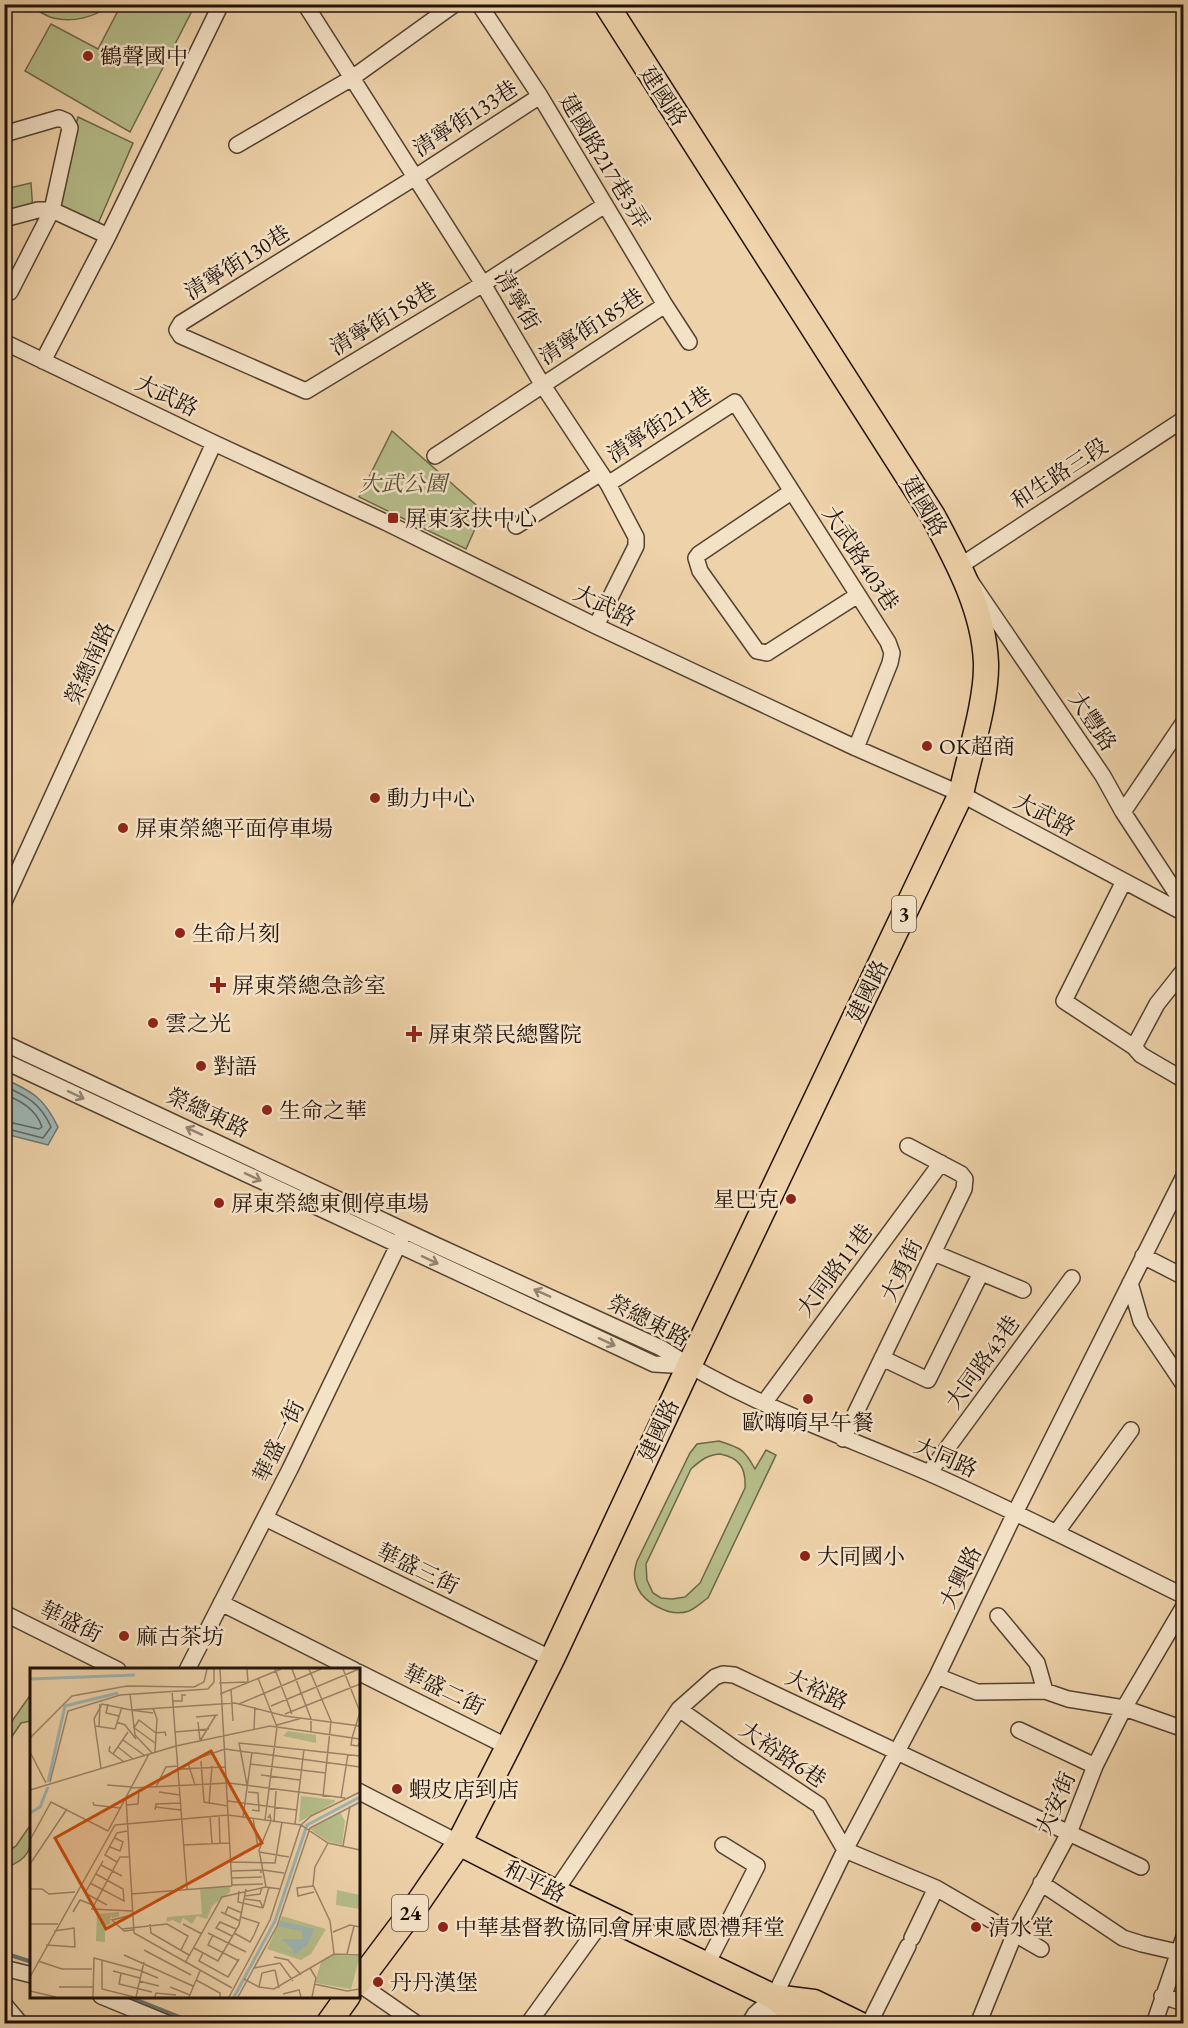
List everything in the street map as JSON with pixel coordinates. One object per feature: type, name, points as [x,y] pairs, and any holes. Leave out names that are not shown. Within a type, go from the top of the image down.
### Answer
[{"type":"main road","name":"建國路","points":[[360,1980],[418,1903],[459,1842],[552,1659],[960,794],[983,697],[986,663],[979,619],[960,566],[933,516],[606,4]]},
{"type":"main road","name":"和平路","points":[[459,1842],[555,1892],[774,1997],[809,2024]]},
{"type":"main road","name":"和平路","points":[[774,1997],[814,2002],[859,2024]]},
{"type":"main road","points":[[328,2024],[347,1998]]},
{"type":"street","points":[[43,361],[108,236],[221,4]]},
{"type":"street","points":[[237,145],[352,78],[455,4]]},
{"type":"street","name":"建國路217巷3弄","points":[[480,4],[540,96],[689,342]]},
{"type":"street","name":"清寧街","points":[[307,5],[414,178],[483,284],[542,384],[605,478],[636,537],[636,546],[596,626]]},
{"type":"street","name":"清寧街133巷","points":[[414,178],[540,96]]},
{"type":"street","points":[[4,134],[58,118],[66,121],[70,128],[52,210],[10,292]]},
{"type":"street","name":"清寧街130巷","points":[[306,391],[186,340],[177,330],[181,323],[414,178]]},
{"type":"street","name":"清寧街158巷","points":[[306,391],[483,284],[605,205]]},
{"type":"street","points":[[4,219],[38,210],[52,210],[108,236]]},
{"type":"street","name":"清寧街185巷","points":[[435,456],[665,305]]},
{"type":"street","name":"大武路","points":[[4,342],[385,522],[596,626],[856,748],[960,794],[1184,913]]},
{"type":"street","name":"清寧街211巷","points":[[516,526],[605,478],[735,402]]},
{"type":"street","name":"大武路403巷","points":[[735,402],[888,642],[892,653],[856,748]]},
{"type":"street","name":"和生路三段","points":[[960,566],[1184,419]]},
{"type":"street","name":"榮總南路","points":[[4,902],[214,443]]},
{"type":"street","points":[[791,492],[699,554],[696,558],[700,571],[757,651],[767,653],[858,595]]},
{"type":"street","name":"大豐路","points":[[960,566],[1103,776],[1123,812],[1184,905]]},
{"type":"street","points":[[1123,812],[1184,722]]},
{"type":"street","points":[[1124,881],[1064,1001],[1134,1047],[1142,1055],[1184,1080]]},
{"type":"street","points":[[1134,1047],[1157,1004],[1184,970]]},
{"type":"street","name":"榮總東路","points":[[4,1043],[661,1348],[689,1366]]},
{"type":"street","name":"榮總東路","points":[[4,1061],[654,1364],[689,1366]]},
{"type":"street","points":[[52,1083],[58,1068]]},
{"type":"street","name":"大勇街","points":[[843,1438],[964,1189],[964,1179],[961,1174],[908,1146]]},
{"type":"street","name":"大同路11巷","points":[[764,1403],[941,1163]]},
{"type":"street","name":"大興路","points":[[774,1997],[845,1850],[937,1676],[1015,1514],[1184,1176]]},
{"type":"street","points":[[316,1207],[323,1191]]},
{"type":"street","name":"華盛一街","points":[[188,1668],[265,1518],[405,1230]]},
{"type":"street","points":[[934,1253],[1023,1290]]},
{"type":"street","points":[[1143,1257],[1184,1277]]},
{"type":"street","points":[[882,1358],[928,1380],[981,1273]]},
{"type":"street","name":"大同路43巷","points":[[929,1473],[1072,1278]]},
{"type":"street","points":[[507,1296],[514,1281]]},
{"type":"street","points":[[1130,1282],[1141,1321],[1184,1385]]},
{"type":"street","name":"大同路","points":[[689,1366],[764,1403],[929,1473],[1184,1596]]},
{"type":"street","points":[[1056,1533],[1131,1430]]},
{"type":"street","name":"華盛三街","points":[[265,1518],[552,1659]]},
{"type":"street","points":[[221,1603],[350,1668]]},
{"type":"street","name":"大安街","points":[[978,2024],[1015,1934],[1069,1833],[1095,1766],[1124,1708],[1184,1606]]},
{"type":"street","name":"華盛街","points":[[4,1613],[114,1668]]},
{"type":"street","points":[[998,1616],[1037,1663],[1045,1692]]},
{"type":"street","name":"華盛二街","points":[[360,1673],[508,1747]]},
{"type":"street","name":"大裕路","points":[[555,1892],[679,1709],[715,1677],[723,1674],[734,1675],[1142,1867]]},
{"type":"street","points":[[937,1676],[977,1692],[1045,1692],[1068,1699],[1124,1708],[1184,1729]]},
{"type":"street","name":"大裕路6巷","points":[[679,1709],[819,1804],[845,1850]]},
{"type":"street","points":[[1019,1730],[1095,1766]]},
{"type":"street","points":[[360,1792],[459,1842]]},
{"type":"street","points":[[707,1964],[757,1866],[723,1845]]},
{"type":"street","points":[[845,1850],[936,1888],[1041,1949]]},
{"type":"street","points":[[1041,1883],[1123,1938],[1177,1952]]},
{"type":"street","points":[[869,2024],[936,1888]]},
{"type":"street","points":[[528,2024],[606,1916]]},
{"type":"street","points":[[1154,2024],[1184,1937]]},
{"type":"street","points":[[4,1968],[30,1974]]},
{"type":"street","points":[[360,1984],[417,2024]]},
{"type":"street","points":[[1162,1996],[1184,2003]]},
{"type":"street","points":[[749,2024],[755,2014],[774,1997]]},
{"type":"street","points":[[771,2024],[774,1997]]},
{"type":"street","points":[[106,1998],[169,2024]]},
{"type":"street","points":[[4,2004],[21,2024]]},
{"type":"green space","points":[[28,5],[111,5],[91,16],[68,20],[50,17]]},
{"type":"green space","points":[[121,5],[195,5],[130,132],[25,71],[51,24],[98,49]]},
{"type":"green space","points":[[78,117],[133,143],[97,226],[57,205],[62,174]]},
{"type":"green space","points":[[31,183],[33,212],[5,216],[5,189]]},
{"type":"green space","name":"大武公園","points":[[392,431],[483,511],[466,549],[359,497]]},
{"type":"green space","points":[[719,1441],[732,1446],[745,1453],[755,1469],[766,1450],[776,1455],[708,1598],[697,1607],[681,1613],[665,1610],[650,1602],[639,1590],[635,1572],[637,1561],[690,1453],[697,1444]],"holes":[[[720,1454],[737,1461],[743,1470],[745,1488],[700,1583],[685,1597],[661,1598],[653,1593],[647,1580],[646,1564],[691,1469],[708,1457]]]},
{"type":"green space","points":[[30,1695],[30,1721],[21,1723],[5,1747],[5,1731]]},
{"type":"green space","points":[[30,1825],[28,1852],[20,1861],[5,1868],[5,1853],[16,1846]]},
{"type":"water","points":[[5,1079],[30,1092],[48,1109],[58,1127],[48,1145],[5,1134]]},
{"type":"waterway","points":[[4,1953],[30,1961]]},
{"type":"waterway","points":[[132,1998],[197,2024]]},
{"type":"place","name":"鶴聲國中","points":[[88,56]]},
{"type":"place","name":"屏東家扶中心","points":[[393,518]]},
{"type":"place","name":"OK超商","points":[[927,746]]},
{"type":"place","name":"動力中心","points":[[375,798]]},
{"type":"place","name":"屏東榮總平面停車場","points":[[123,828]]},
{"type":"place","name":"生命片刻","points":[[180,933]]},
{"type":"place","name":"屏東榮總急診室","points":[[218,985]]},
{"type":"place","name":"雲之光","points":[[153,1023]]},
{"type":"place","name":"屏東榮民總醫院","points":[[414,1034]]},
{"type":"place","name":"對語","points":[[201,1066]]},
{"type":"place","name":"生命之華","points":[[267,1110]]},
{"type":"place","name":"星巴克","points":[[791,1199]]},
{"type":"place","name":"屏東榮總東側停車場","points":[[219,1203]]},
{"type":"place","name":"歐嗨唷早午餐","points":[[808,1399]]},
{"type":"place","name":"大同國小","points":[[805,1556]]},
{"type":"place","name":"麻古茶坊","points":[[124,1636]]},
{"type":"place","name":"蝦皮店到店","points":[[397,1789]]},
{"type":"place","name":"中華基督教協同會屏東感恩禮拜堂","points":[[443,1927]]},
{"type":"place","name":"清水堂","points":[[976,1927]]},
{"type":"place","name":"丹丹漢堡","points":[[378,1982]]}]
